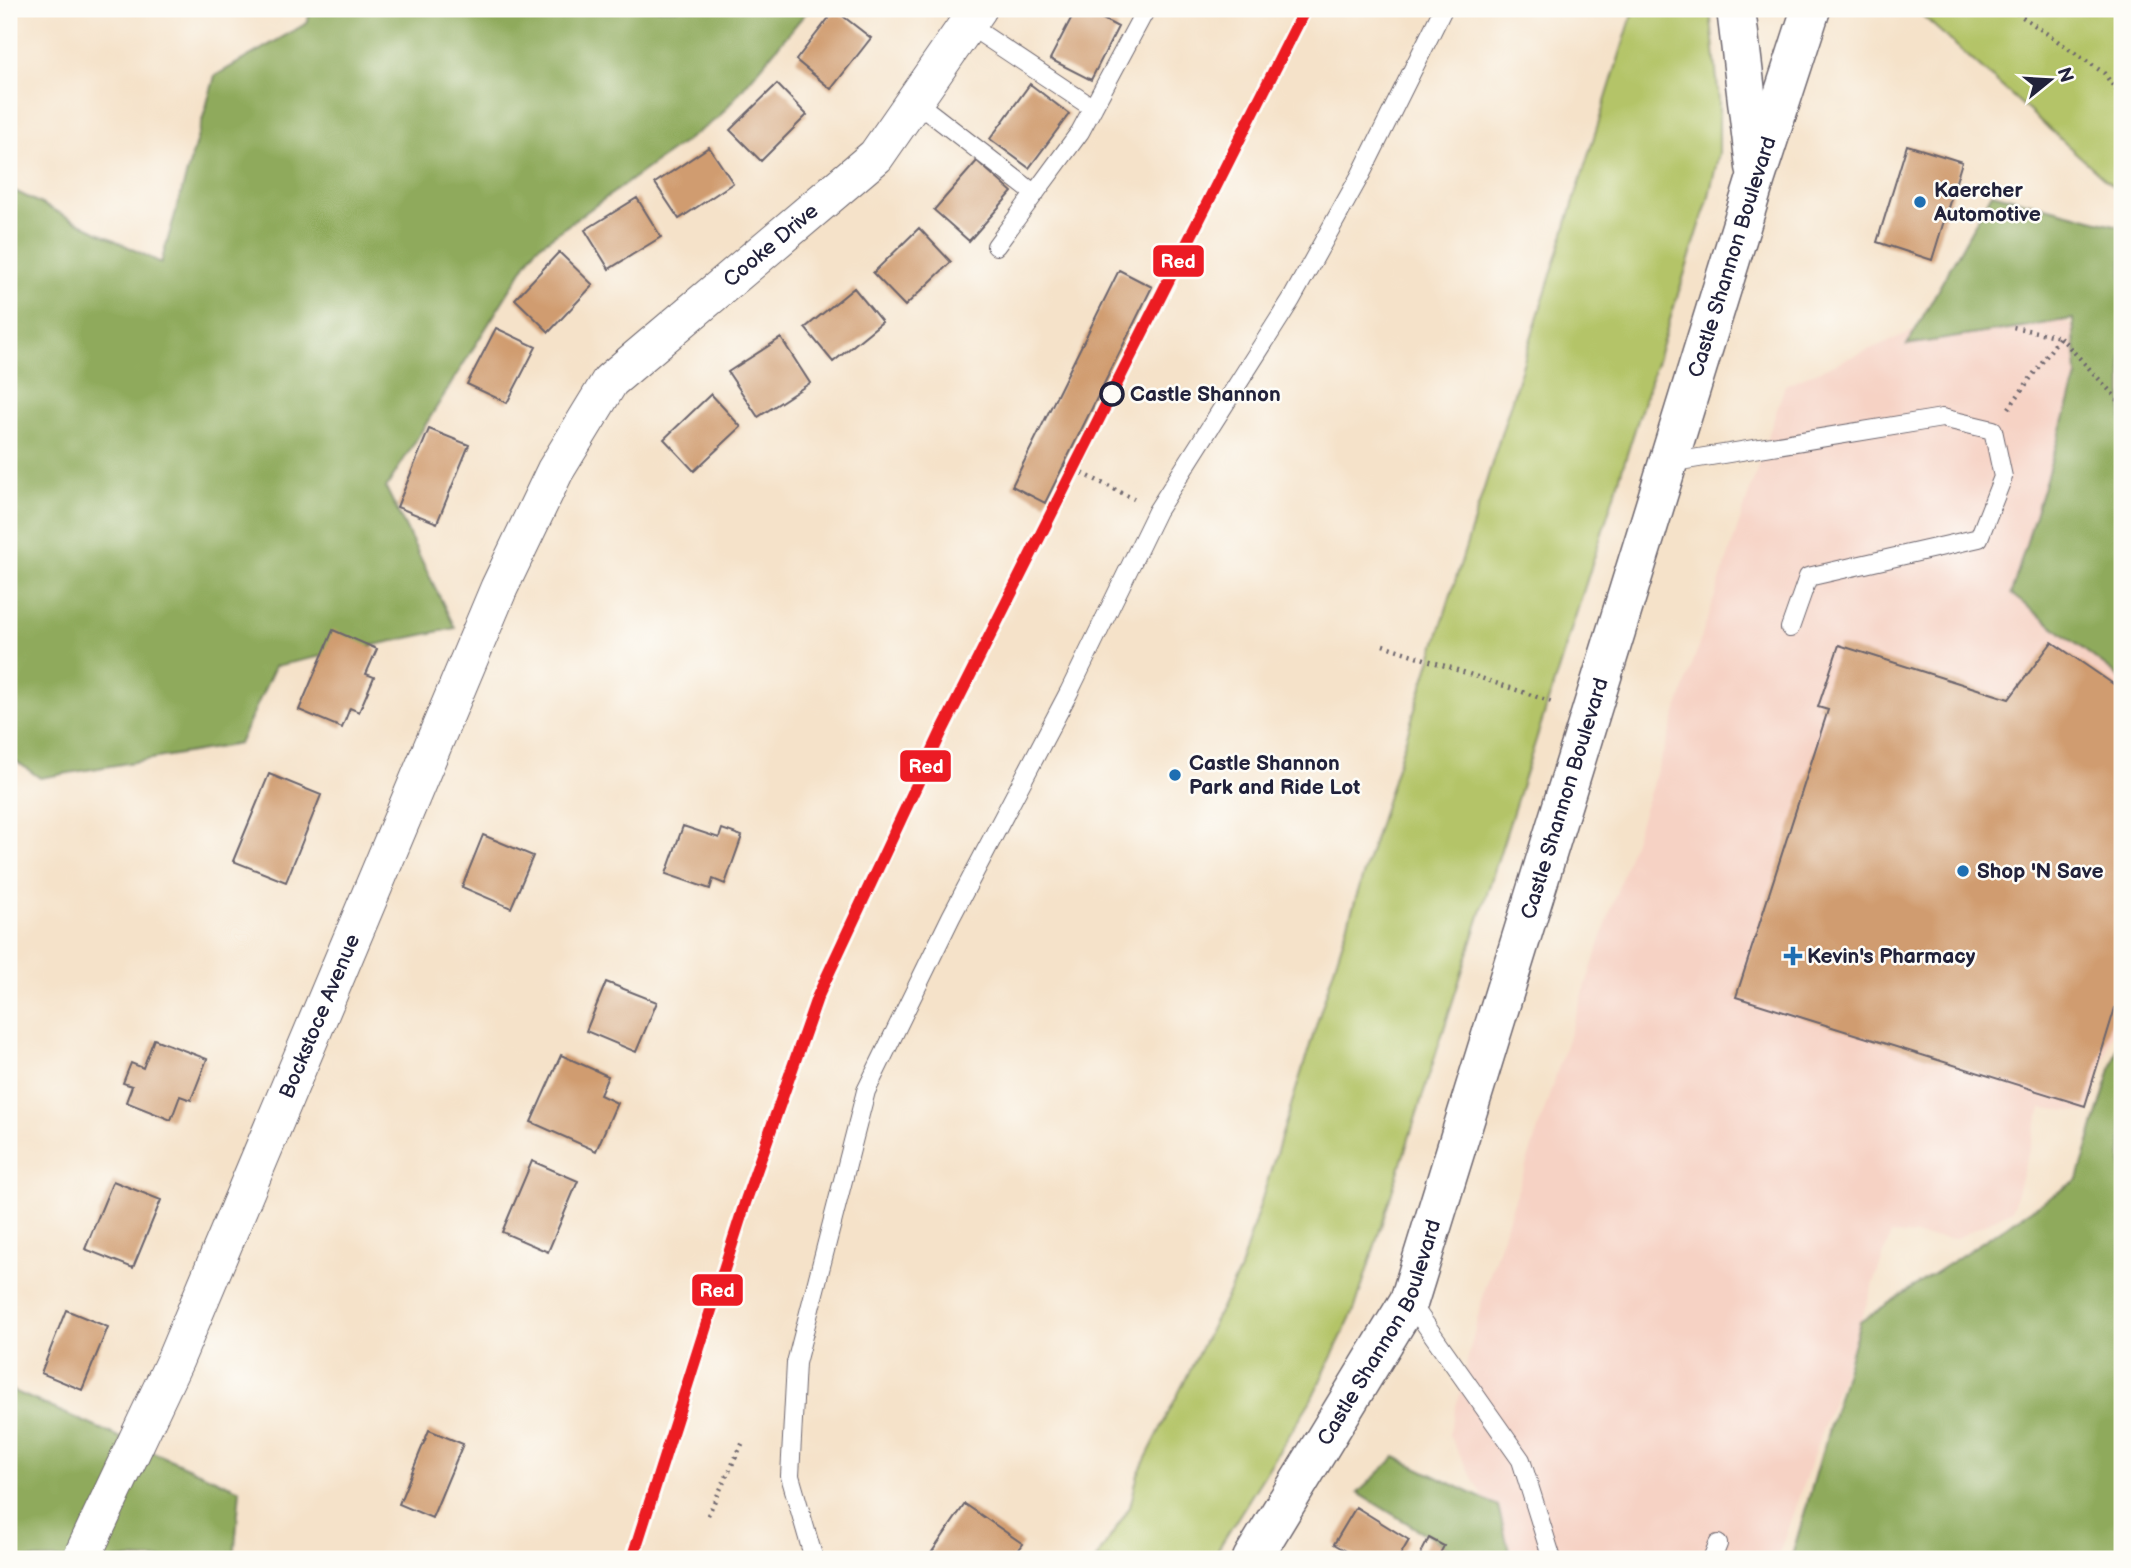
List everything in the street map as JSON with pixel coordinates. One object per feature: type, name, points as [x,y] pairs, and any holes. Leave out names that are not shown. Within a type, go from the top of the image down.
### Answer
[{"type":"street","points":[[1736,9],[1756,178]]},
{"type":"street","name":"Castle Shannon Boulevard","points":[[1252,1559],[1409,1301],[1756,178],[1811,9]]},
{"type":"street","name":"Cooke Drive","points":[[555,471],[610,381],[876,156],[973,17]]},
{"type":"street","name":"Bockstoce Avenue","points":[[81,1559],[175,1360],[499,588],[555,471]]},
{"type":"lane","points":[[996,246],[1080,132],[1146,9]]},
{"type":"lane","points":[[808,1556],[790,1476],[796,1363],[866,1091],[951,916],[1069,692],[1157,511],[1297,289],[1362,174],[1443,9]]},
{"type":"lane","points":[[973,17],[1093,108]]},
{"type":"lane","points":[[915,101],[1035,194]]},
{"type":"lane","points":[[1668,463],[1942,418],[1993,430],[2003,477],[1979,538],[1808,577],[1790,628]]},
{"type":"lane","points":[[1409,1301],[1521,1460],[1552,1559]]},
{"type":"path","points":[[2011,9],[2104,73],[2122,97]]},
{"type":"path","points":[[2014,327],[2060,337],[2122,404]]},
{"type":"path","points":[[1993,430],[2060,337]]},
{"type":"path","points":[[1064,464],[1157,511]]},
{"type":"path","points":[[1383,645],[1556,703]]},
{"type":"path","points":[[708,1515],[744,1440]]},
{"type":"shaded area","points":[[2042,311],[2093,335],[2122,670],[2122,1000],[2088,1113],[2041,1108],[2012,1210],[1955,1239],[1891,1234],[1777,1559],[1517,1559],[1449,1435],[1484,1292],[1785,385],[1915,330]]},
{"type":"green space","points":[[311,9],[809,9],[719,117],[536,248],[386,488],[455,628],[275,666],[239,744],[40,778],[9,756],[9,188],[161,263],[215,76],[307,23]]},
{"type":"green space","points":[[1634,9],[1710,9],[1719,101],[1719,153],[1708,200],[1355,1308],[1311,1400],[1212,1559],[1096,1559],[1130,1507],[1138,1474],[1239,1272]]},
{"type":"green space","points":[[1915,9],[2122,9],[2122,194]]},
{"type":"green space","points":[[1992,193],[2122,227],[2122,679],[2011,594],[2077,377],[2073,319],[1907,345]]},
{"type":"green space","points":[[2122,1032],[2121,1559],[1791,1559],[1860,1322],[2078,1179]]},
{"type":"green space","points":[[9,1389],[240,1490],[234,1559],[9,1559]]},
{"type":"green space","points":[[1395,1457],[1498,1506],[1511,1559],[1463,1559],[1358,1493]]},
{"type":"building","points":[[1076,9],[1084,9],[1118,27],[1091,80],[1050,59]]},
{"type":"building","points":[[835,10],[871,38],[831,89],[796,60]]},
{"type":"building","points":[[777,84],[807,115],[761,161],[730,130]]},
{"type":"building","points":[[1030,84],[1069,114],[1029,168],[990,139]]},
{"type":"building","name":"Kaercher Automotive","points":[[1907,145],[1962,162],[1932,260],[1877,242]]},
{"type":"building","points":[[709,147],[733,183],[679,219],[655,183]]},
{"type":"building","points":[[977,161],[1012,192],[969,241],[934,210]]},
{"type":"building","points":[[637,198],[661,237],[609,269],[585,230]]},
{"type":"building","points":[[919,228],[951,262],[905,306],[873,273]]},
{"type":"building","points":[[559,252],[593,285],[549,332],[515,299]]},
{"type":"building","points":[[1119,270],[1152,287],[1045,503],[1012,486]]},
{"type":"building","points":[[854,288],[882,322],[833,362],[805,328]]},
{"type":"building","points":[[496,328],[536,347],[507,403],[467,384]]},
{"type":"building","points":[[781,338],[810,383],[758,417],[728,372]]},
{"type":"building","points":[[711,394],[741,427],[694,471],[664,439]]},
{"type":"building","points":[[429,429],[469,445],[437,523],[397,507]]},
{"type":"building","points":[[333,630],[377,649],[366,674],[374,677],[359,712],[350,708],[342,728],[299,710]]},
{"type":"building","points":[[2052,642],[2122,690],[2122,985],[2085,1106],[1736,997],[1828,710],[1818,707],[1839,645],[2009,699]]},
{"type":"building","points":[[269,774],[321,795],[286,882],[233,861]]},
{"type":"building","points":[[683,826],[719,838],[722,829],[742,836],[725,884],[713,879],[710,889],[666,874]]},
{"type":"building","points":[[483,835],[533,856],[511,908],[462,887]]},
{"type":"building","points":[[606,982],[657,1002],[636,1052],[586,1031]]},
{"type":"building","points":[[154,1039],[207,1059],[191,1100],[180,1096],[171,1120],[126,1102],[132,1086],[123,1083],[131,1063],[143,1068]]},
{"type":"building","points":[[561,1055],[608,1076],[600,1095],[617,1103],[596,1151],[531,1122]]},
{"type":"building","points":[[532,1161],[578,1181],[548,1252],[502,1232]]},
{"type":"building","points":[[113,1181],[161,1200],[133,1268],[85,1249]]},
{"type":"building","points":[[66,1310],[108,1327],[82,1390],[41,1373]]},
{"type":"building","points":[[429,1430],[463,1444],[432,1518],[399,1504]]},
{"type":"building","points":[[965,1504],[1023,1544],[1012,1559],[927,1559]]},
{"type":"building","points":[[1356,1507],[1409,1540],[1398,1559],[1360,1559],[1334,1544]]},
{"type":"building","points":[[1429,1538],[1444,1546],[1437,1559],[1418,1559]]},
{"type":"transit line","name":"Red","points":[[632,1559],[746,1200],[817,998],[941,733],[1305,9]]},
{"type":"place","name":"Kaercher Automotive","points":[[1920,202]]},
{"type":"place","name":"Castle Shannon","points":[[1112,394]]},
{"type":"place","name":"Castle Shannon Park and Ride Lot","points":[[1175,775]]},
{"type":"place","name":"Shop 'N Save","points":[[1963,871]]},
{"type":"place","name":"Kevin's Pharmacy","points":[[1793,956]]}]
